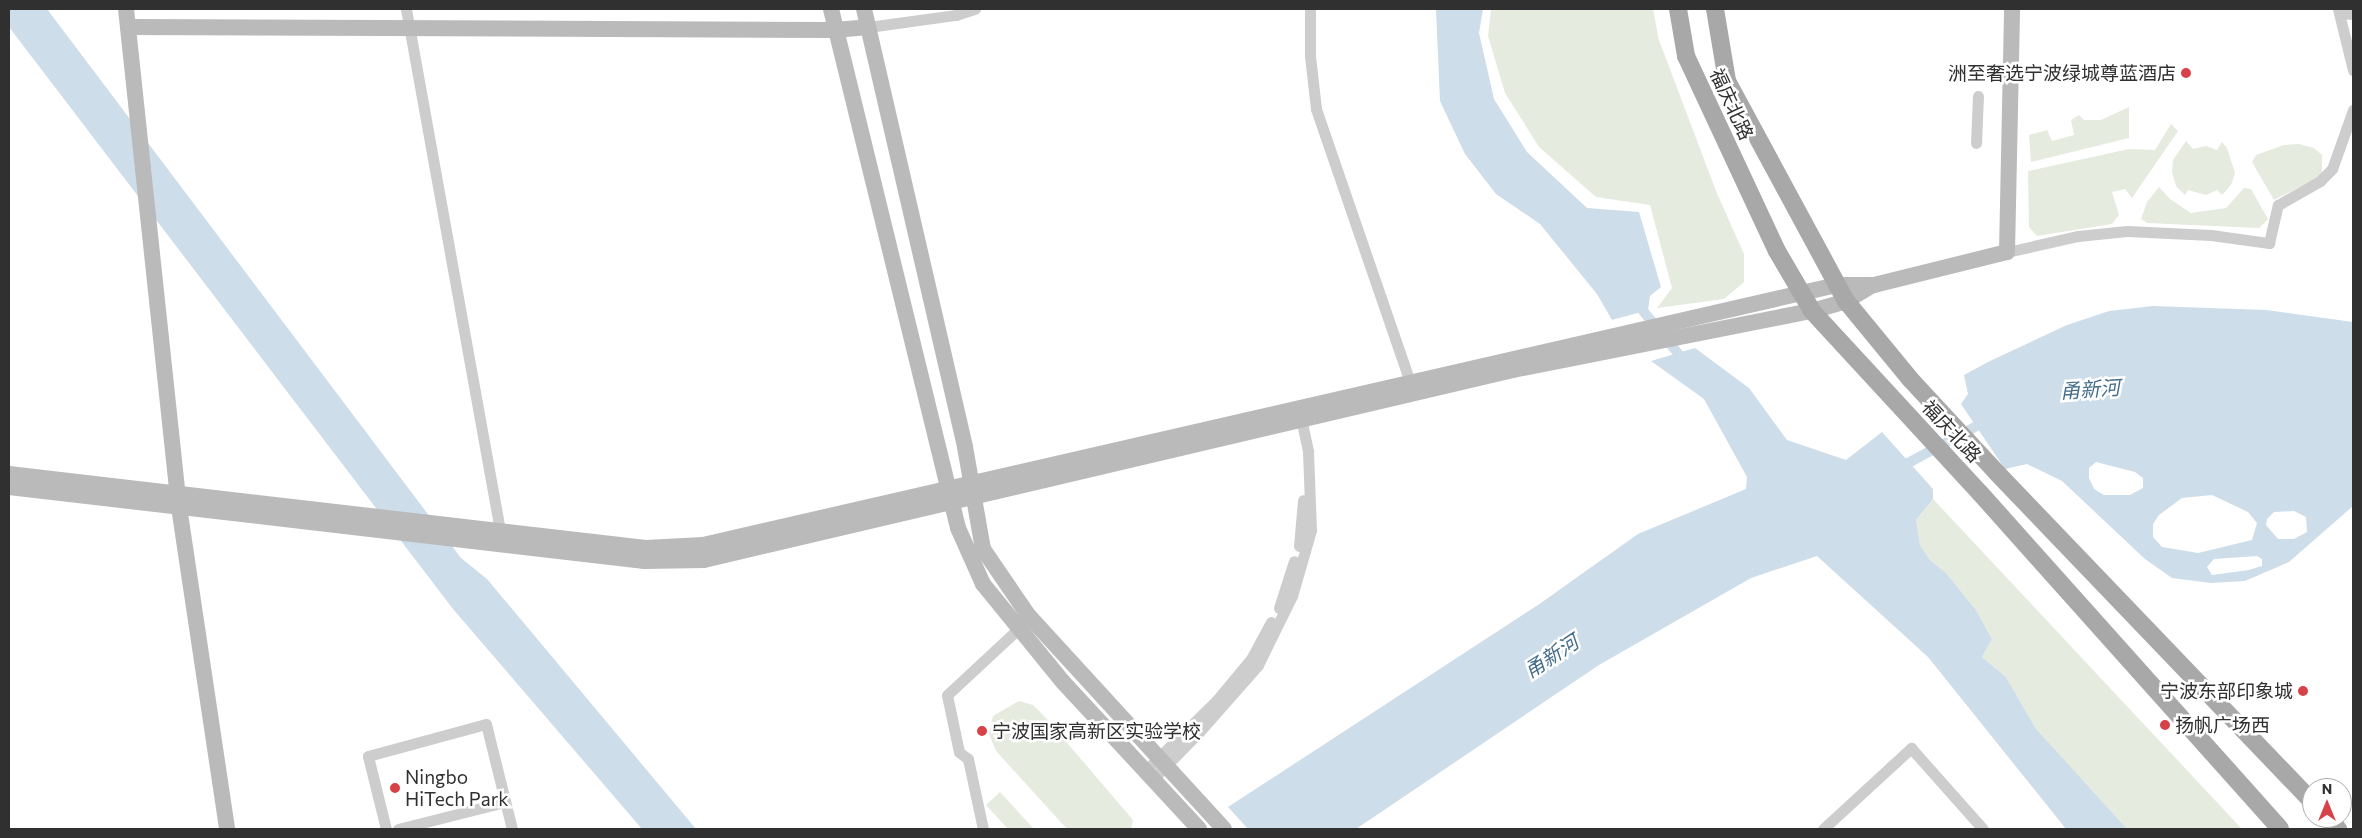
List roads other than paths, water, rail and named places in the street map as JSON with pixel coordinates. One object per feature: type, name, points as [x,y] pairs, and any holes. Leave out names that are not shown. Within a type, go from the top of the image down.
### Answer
[{"type":"main road","points":[[126,9],[179,500],[227,829]]},
{"type":"main road","points":[[831,9],[958,528],[982,584],[1195,826]]},
{"type":"main road","points":[[864,9],[973,490],[982,549],[1028,615],[1224,829]]},
{"type":"main road","name":"福庆北路","points":[[1678,9],[1686,56],[1799,293],[1812,311],[1980,493],[2280,829]]},
{"type":"main road","name":"福庆北路","points":[[1715,9],[1727,80],[1846,301],[1911,380],[1998,474],[2302,792]]},
{"type":"main road","points":[[9,474],[179,500],[501,538],[646,548],[703,545],[973,490],[1412,388],[1632,331],[1799,293],[1836,285],[1874,285],[2007,252],[2012,9]]},
{"type":"main road","points":[[128,27],[835,30],[868,27]]},
{"type":"main road","points":[[1412,388],[1687,338],[1812,311],[1846,301],[1874,285]]},
{"type":"main road","points":[[9,487],[179,500]]},
{"type":"street","points":[[406,9],[501,538]]},
{"type":"street","points":[[868,27],[956,15],[976,9]]},
{"type":"street","points":[[1310,9],[1310,56],[1316,109],[1412,388]]},
{"type":"street","points":[[2353,14],[2338,11],[2353,70]]},
{"type":"street","points":[[1976,142],[1978,96]]},
{"type":"street","points":[[2007,252],[2078,236],[2127,231],[2211,235],[2269,242],[2278,206],[2320,181],[2332,169],[2353,110]]},
{"type":"street","points":[[1149,775],[1251,659],[1282,601],[1302,536],[1304,464],[1298,415]]},
{"type":"street","points":[[984,829],[968,759],[958,752],[947,695],[1019,628]]},
{"type":"street","points":[[386,829],[368,756],[486,724],[512,829]]},
{"type":"street","points":[[1823,829],[1910,748],[1983,829]]},
{"type":"street","points":[[398,829],[505,802]]},
{"type":"water","points":[[9,9],[47,9],[461,558],[487,579],[696,829],[642,829],[453,609],[9,27]]},
{"type":"water","points":[[1436,9],[1483,9],[1479,33],[1494,99],[1527,152],[1587,208],[1639,212],[1661,287],[1650,296],[1648,310],[1612,320],[1597,294],[1540,224],[1496,194],[1465,154],[1440,101]]},
{"type":"water","points":[[2153,306],[2266,310],[2353,322],[2353,506],[2289,562],[2245,581],[2211,583],[2172,578],[2145,559],[2062,481],[2027,464],[2005,469],[1961,404],[1968,394],[1964,375],[2067,325],[2109,311]],"holes":[[[2096,462],[2135,472],[2143,478],[2143,488],[2130,495],[2104,495],[2094,489],[2089,478],[2089,468]],[[2212,495],[2248,512],[2257,523],[2252,540],[2198,553],[2162,547],[2153,537],[2153,524],[2159,515],[2182,498]],[[2294,511],[2306,517],[2307,532],[2294,539],[2278,539],[2266,525],[2267,519],[2274,512]],[[2257,556],[2262,559],[2262,566],[2249,570],[2212,575],[2207,567],[2214,559]]]},
{"type":"water","points":[[1695,348],[1749,388],[1787,440],[1846,460],[1882,432],[1933,489],[1933,499],[1916,520],[1920,545],[1930,560],[1946,573],[1976,610],[1992,639],[1982,657],[2006,677],[2036,729],[2127,829],[2066,829],[1928,657],[1817,556],[1751,578],[1599,665],[1356,829],[1248,829],[1228,807],[1538,605],[1638,534],[1746,489],[1747,477],[1704,399],[1651,361]]},
{"type":"waterway","points":[[1635,301],[1686,363]]},
{"type":"waterway","name":"甬新河","points":[[1897,469],[1988,420]]},
{"type":"place","name":"洲至奢选宁波绿城尊蓝酒店","points":[[2186,73]]},
{"type":"place","name":"宁波东部印象城","points":[[2303,691]]},
{"type":"place","name":"扬帆广场西","points":[[2165,725]]},
{"type":"place","name":"宁波国家高新区实验学校","points":[[982,731]]},
{"type":"place","name":"Ningbo HiTech Park","points":[[395,788]]}]
